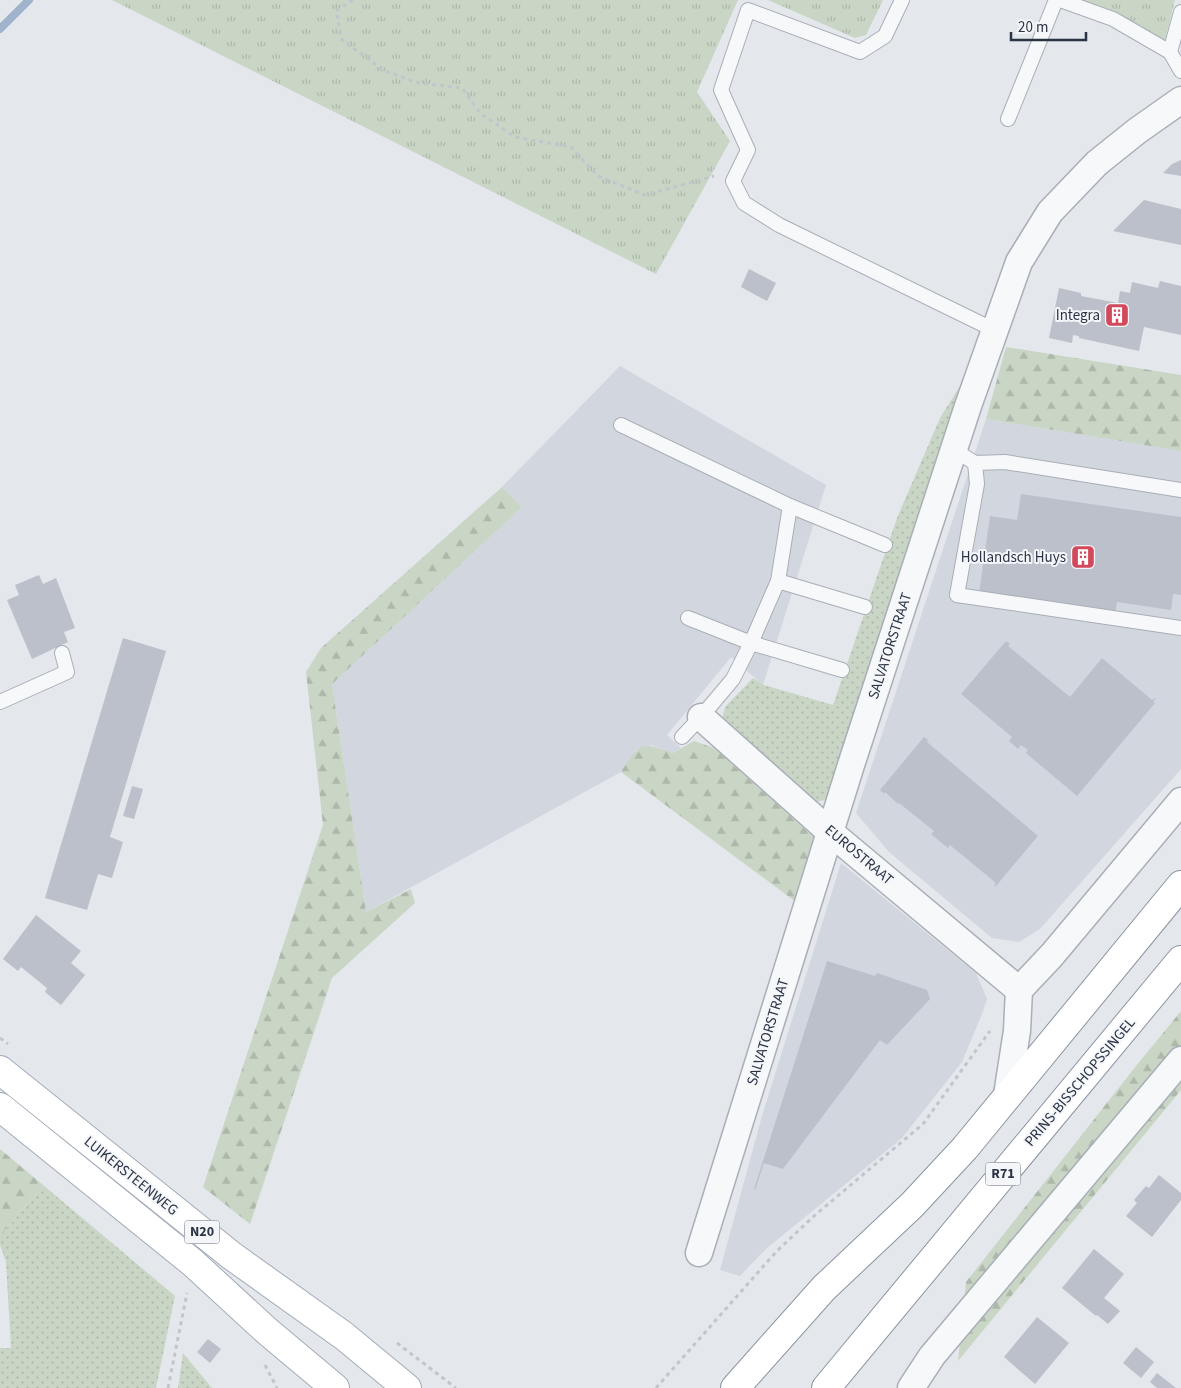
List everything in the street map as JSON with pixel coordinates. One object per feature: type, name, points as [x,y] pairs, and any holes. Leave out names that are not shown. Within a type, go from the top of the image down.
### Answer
[{"type":"main road","points":[[735,1388],[824,1288],[912,1205],[965,1148],[1181,885]]},
{"type":"main road","name":"PRINS-BISSCHOPSSINGEL","points":[[826,1388],[1181,960]]},
{"type":"main road","name":"LUIKERSTEENWEG","points":[[8,1060],[232,1256],[344,1336],[407,1388]]},
{"type":"main road","name":"LUIKERSTEENWEG","points":[[0,1107],[193,1263],[267,1331],[335,1388]]},
{"type":"street","name":"SALVATORSTRAAT","points":[[698,1253],[851,765],[964,457],[1019,262],[1050,212],[1097,163],[1137,131],[1181,100]]},
{"type":"street","name":"EUROSTRAAT","points":[[701,717],[830,832],[1018,990]]},
{"type":"street","points":[[1007,1095],[1017,1031],[1018,990],[1052,955],[1181,801]]},
{"type":"street","points":[[911,1388],[932,1356],[1181,1060]]},
{"type":"lane","points":[[902,0],[885,36],[860,52],[748,10],[721,90],[748,150],[733,182],[744,203],[780,225],[984,325]]},
{"type":"lane","points":[[1008,119],[1056,0]]},
{"type":"lane","points":[[1060,0],[1114,19],[1170,52],[1181,72]]},
{"type":"lane","points":[[1170,52],[1181,12]]},
{"type":"lane","points":[[621,425],[790,506],[885,545]]},
{"type":"lane","points":[[964,457],[1181,490]]},
{"type":"lane","points":[[964,457],[977,484],[957,595],[1181,628]]},
{"type":"lane","points":[[682,738],[733,679],[751,643],[778,581],[790,506]]},
{"type":"lane","points":[[778,581],[865,606]]},
{"type":"lane","points":[[688,618],[751,643],[842,670]]},
{"type":"lane","points":[[0,702],[68,672],[62,653]]},
{"type":"path","points":[[353,0],[336,11],[342,40],[382,70],[415,82],[462,88],[480,113],[515,137],[571,146],[598,176],[646,195],[738,169]]},
{"type":"path","points":[[656,1388],[776,1252],[814,1216],[923,1124],[992,1028]]},
{"type":"path","points":[[0,1038],[8,1060]]},
{"type":"path","points":[[168,1388],[187,1292]]},
{"type":"path","points":[[394,1340],[456,1388]]},
{"type":"shaded area","points":[[620,366],[826,485],[763,685],[731,657],[667,735],[681,748],[673,753],[651,745],[636,750],[621,772],[366,912],[332,684],[522,507],[502,487]]},
{"type":"shaded area","points":[[986,419],[1181,451],[1181,769],[1040,929],[1019,942],[992,938],[889,852],[856,813]]},
{"type":"shaded area","points":[[841,863],[976,973],[987,999],[962,1062],[902,1138],[767,1248],[740,1276],[720,1270],[762,1116]]},
{"type":"green space","points":[[112,0],[738,0],[697,92],[730,141],[656,274]]},
{"type":"green space","points":[[768,0],[883,0],[866,35],[855,38]]},
{"type":"green space","points":[[1059,0],[1175,0],[1165,40]]},
{"type":"green space","points":[[1006,347],[1181,375],[1181,451],[986,419]]},
{"type":"green space","points":[[970,370],[834,795],[825,800],[815,802],[722,719],[725,707],[753,678],[764,685],[833,705],[897,518],[940,418]]},
{"type":"green space","points":[[502,487],[522,507],[332,684],[366,912],[411,889],[415,903],[332,978],[250,1224],[203,1187],[323,825],[306,672],[321,648]]},
{"type":"green space","points":[[694,741],[714,748],[817,840],[796,902],[621,772],[632,756],[641,748],[647,746],[673,753]]},
{"type":"green space","points":[[1181,1011],[1181,1090],[958,1361],[966,1282]]},
{"type":"green space","points":[[0,1149],[43,1185],[0,1236]]},
{"type":"green space","points":[[43,1185],[175,1296],[156,1388],[0,1388],[0,1348],[11,1348],[6,1262],[0,1245],[0,1236]]},
{"type":"green space","points":[[183,1353],[212,1388],[178,1388]]},
{"type":"building","points":[[1181,160],[1181,176],[1163,173],[1172,164]]},
{"type":"building","points":[[1144,200],[1181,209],[1181,245],[1113,231]]},
{"type":"building","points":[[749,269],[776,283],[767,301],[741,287]]},
{"type":"building","name":"Integra","points":[[1160,281],[1181,286],[1181,335],[1144,327],[1139,351],[1079,338],[1079,336],[1073,335],[1072,343],[1049,338],[1059,288],[1081,293],[1081,296],[1118,303],[1120,291],[1130,293],[1132,282],[1158,288]]},
{"type":"building","name":"Hollandsch Huys","points":[[1021,494],[1181,517],[1181,595],[1173,594],[1171,610],[1117,602],[1115,613],[979,593],[990,516],[1017,520]]},
{"type":"building","points":[[39,575],[43,584],[56,578],[75,628],[64,632],[68,642],[32,659],[7,600],[19,595],[15,585]]},
{"type":"building","points":[[123,638],[166,651],[110,837],[123,842],[112,878],[98,874],[87,910],[45,898]]},
{"type":"building","points":[[1006,641],[1010,644],[1008,646],[1070,697],[1102,658],[1152,700],[1156,697],[1153,702],[1155,703],[1077,796],[1026,753],[1028,750],[1021,745],[1018,749],[1009,741],[1012,737],[961,694]]},
{"type":"building","points":[[924,737],[928,740],[927,742],[1038,836],[996,886],[994,885],[996,883],[950,845],[948,848],[931,834],[934,831],[880,790]]},
{"type":"building","points":[[132,786],[143,789],[134,819],[123,816]]},
{"type":"building","points":[[36,915],[81,951],[71,963],[85,975],[61,1005],[45,992],[47,988],[21,967],[18,971],[3,959]]},
{"type":"building","points":[[827,961],[875,976],[877,973],[927,990],[930,999],[887,1045],[880,1040],[783,1169],[764,1163],[755,1190],[754,1189]]},
{"type":"building","points":[[1159,1175],[1181,1193],[1181,1200],[1152,1237],[1126,1216],[1137,1203],[1134,1200],[1146,1186],[1149,1188]]},
{"type":"building","points":[[1094,1249],[1124,1274],[1104,1298],[1120,1311],[1108,1324],[1062,1288]]},
{"type":"building","points":[[1037,1317],[1069,1343],[1035,1384],[1004,1357]]},
{"type":"building","points":[[208,1339],[221,1349],[210,1363],[197,1352]]},
{"type":"building","points":[[1136,1347],[1154,1362],[1141,1378],[1123,1363]]},
{"type":"building","points":[[1157,1373],[1176,1388],[1157,1388],[1150,1382]]},
{"type":"waterway","points":[[0,29],[29,0]]},
{"type":"place","name":"Integra","points":[[1117,315]]},
{"type":"place","name":"Hollandsch Huys","points":[[1083,557]]}]
